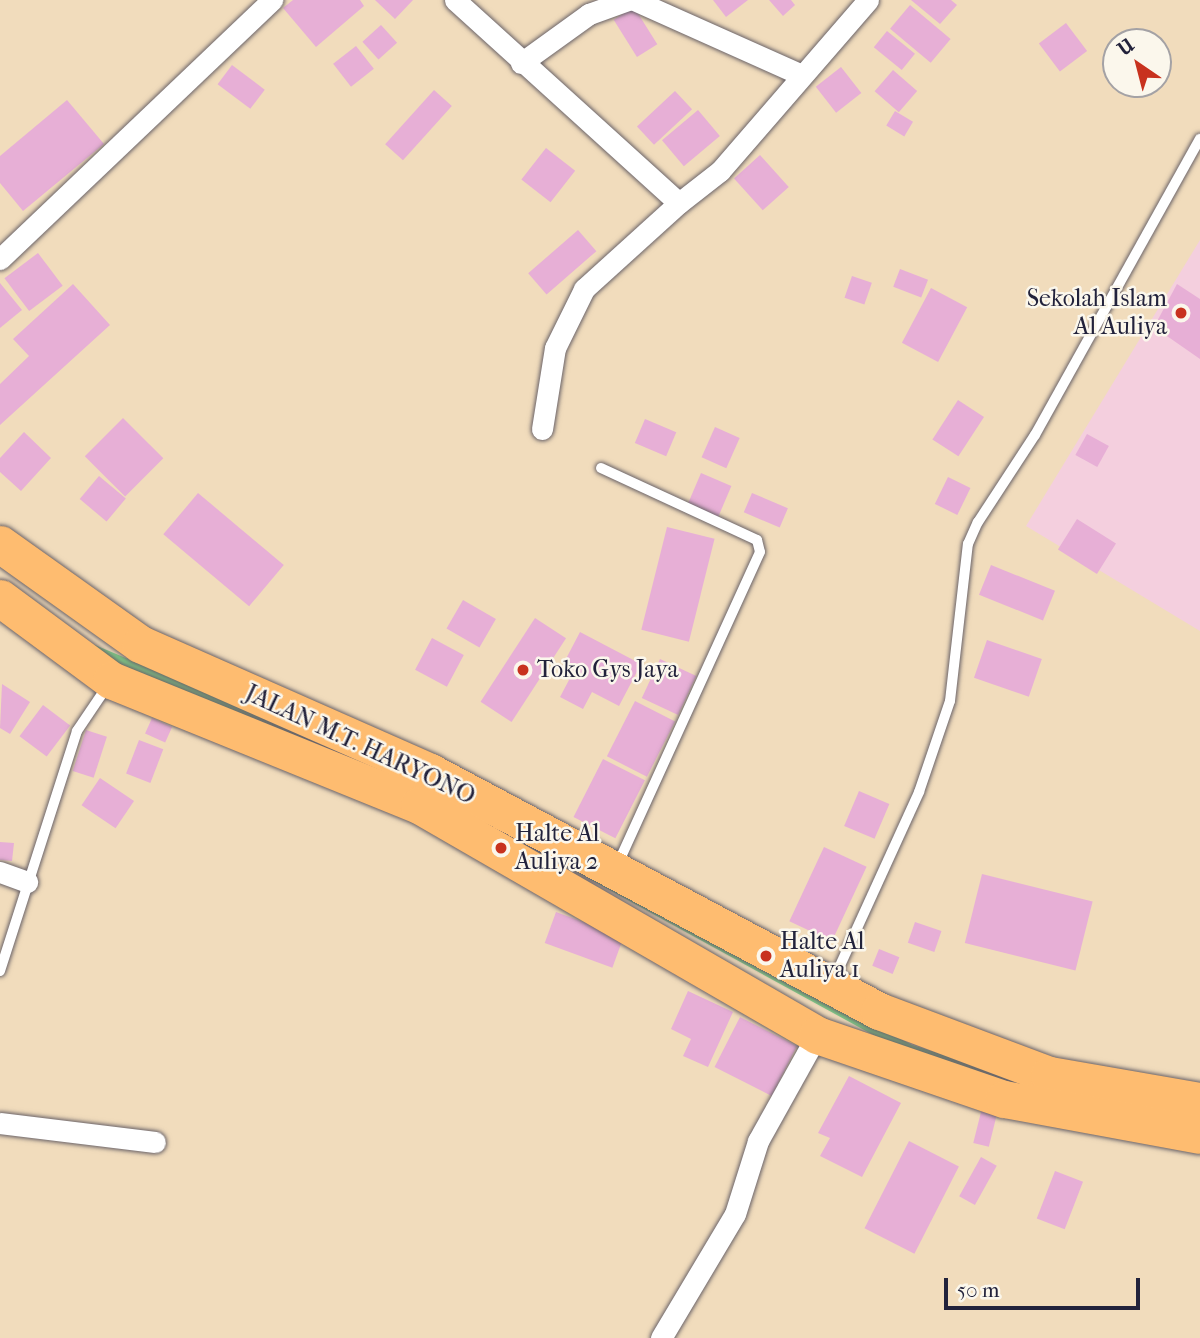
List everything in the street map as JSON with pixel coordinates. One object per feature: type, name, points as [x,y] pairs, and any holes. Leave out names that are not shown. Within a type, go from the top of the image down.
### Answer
[{"type":"highway","name":"JALAN M.T. HARYONO","points":[[0,544],[140,644],[424,788],[613,875],[831,985],[983,1054],[1049,1075],[1200,1101]]},
{"type":"highway","name":"JALAN M.T. HARYONO","points":[[0,598],[111,680],[424,788],[817,1035],[893,1066],[1004,1099],[1200,1135]]},
{"type":"street","points":[[0,259],[272,0]]},
{"type":"street","points":[[455,0],[521,64],[679,203]]},
{"type":"street","points":[[521,64],[589,14],[628,0]]},
{"type":"street","points":[[634,0],[802,75]]},
{"type":"street","points":[[542,429],[555,348],[584,289],[679,203],[720,171],[868,0]]},
{"type":"street","points":[[0,872],[27,882]]},
{"type":"street","points":[[661,1338],[735,1214],[758,1141],[817,1035]]},
{"type":"street","points":[[0,1123],[155,1142]]},
{"type":"lane","points":[[831,985],[919,792],[950,701],[973,533],[1200,139]]},
{"type":"lane","points":[[601,468],[757,541],[760,552],[613,875]]},
{"type":"lane","points":[[0,971],[78,731],[111,680]]},
{"type":"shaded area","points":[[1200,240],[1200,631],[1026,526]]},
{"type":"green space","points":[[76,637],[393,771],[390,780],[71,643]]},
{"type":"green space","points":[[475,807],[912,1045],[1028,1081],[1200,1111],[1200,1122],[1023,1090],[906,1053],[471,814]]},
{"type":"building","points":[[293,0],[360,0],[364,6],[316,47],[283,8]]},
{"type":"building","points":[[375,0],[413,0],[395,19]]},
{"type":"building","points":[[713,0],[748,0],[726,17]]},
{"type":"building","points":[[769,0],[791,0],[795,5],[783,16]]},
{"type":"building","points":[[911,0],[951,0],[957,5],[940,24]]},
{"type":"building","points":[[910,5],[951,39],[931,63],[890,29]]},
{"type":"building","points":[[634,7],[657,44],[637,57],[614,20]]},
{"type":"building","points":[[1066,23],[1087,51],[1060,71],[1039,43]]},
{"type":"building","points":[[381,25],[397,43],[378,60],[362,42]]},
{"type":"building","points":[[887,31],[915,54],[902,70],[874,47]]},
{"type":"building","points":[[356,46],[374,69],[351,87],[333,64]]},
{"type":"building","points":[[232,65],[265,90],[250,109],[218,84]]},
{"type":"building","points":[[841,67],[861,93],[836,113],[816,87]]},
{"type":"building","points":[[893,70],[917,91],[899,112],[875,91]]},
{"type":"building","points":[[434,90],[452,106],[403,160],[385,144]]},
{"type":"building","points":[[675,91],[692,109],[654,145],[637,126]]},
{"type":"building","points":[[67,100],[104,144],[23,211],[0,183],[0,156]]},
{"type":"building","points":[[698,110],[720,136],[684,166],[662,140]]},
{"type":"building","points":[[895,111],[913,122],[904,136],[886,126]]},
{"type":"building","points":[[546,148],[575,171],[551,202],[521,180]]},
{"type":"building","points":[[760,155],[789,187],[763,210],[734,178]]},
{"type":"building","points":[[578,230],[596,251],[547,294],[528,273]]},
{"type":"building","points":[[38,253],[63,286],[29,311],[4,278]]},
{"type":"building","points":[[900,269],[928,280],[921,297],[893,287]]},
{"type":"building","points":[[852,276],[872,283],[864,305],[845,298]]},
{"type":"building","points":[[0,283],[22,310],[0,328]]},
{"type":"building","points":[[73,284],[110,325],[0,425],[0,384],[29,356],[13,339]]},
{"type":"building","name":"Sekolah Islam Al Auliya","points":[[1177,284],[1200,299],[1200,359],[1154,327]]},
{"type":"building","points":[[931,288],[967,307],[938,362],[902,343]]},
{"type":"building","points":[[958,400],[984,417],[958,456],[932,439]]},
{"type":"building","points":[[123,418],[163,458],[125,496],[85,456]]},
{"type":"building","points":[[645,419],[676,432],[666,456],[635,443]]},
{"type":"building","points":[[715,427],[740,438],[726,468],[702,457]]},
{"type":"building","points":[[24,432],[51,458],[21,491],[0,472],[0,458]]},
{"type":"building","points":[[1087,434],[1109,446],[1097,467],[1075,455]]},
{"type":"building","points":[[701,473],[731,486],[718,517],[688,504]]},
{"type":"building","points":[[99,476],[126,498],[107,521],[80,499]]},
{"type":"building","points":[[948,477],[970,488],[957,515],[935,504]]},
{"type":"building","points":[[198,493],[284,565],[249,606],[163,534]]},
{"type":"building","points":[[752,493],[788,508],[780,528],[744,512]]},
{"type":"building","points":[[1077,519],[1116,543],[1097,574],[1058,550]]},
{"type":"building","points":[[667,527],[715,539],[689,642],[641,630]]},
{"type":"building","points":[[991,565],[1055,591],[1043,621],[979,595]]},
{"type":"building","points":[[463,600],[496,619],[479,648],[446,629]]},
{"type":"building","name":"Toko Gys Jaya","points":[[535,618],[566,638],[512,722],[481,702]]},
{"type":"building","points":[[580,632],[641,664],[619,706],[592,692],[583,709],[560,697],[569,680],[558,674]]},
{"type":"building","points":[[432,638],[464,655],[447,687],[415,670]]},
{"type":"building","points":[[987,640],[1042,659],[1029,697],[974,678]]},
{"type":"building","points":[[660,659],[696,676],[678,715],[642,698]]},
{"type":"building","points":[[2,684],[30,702],[10,734],[0,728]]},
{"type":"building","points":[[635,701],[675,721],[647,777],[607,756]]},
{"type":"building","points":[[43,705],[70,725],[47,757],[20,736]]},
{"type":"building","points":[[152,718],[172,727],[165,742],[145,734]]},
{"type":"building","points":[[86,730],[107,737],[94,778],[73,771]]},
{"type":"building","points":[[139,740],[163,749],[150,783],[126,774]]},
{"type":"building","points":[[603,759],[645,780],[615,838],[573,817]]},
{"type":"building","points":[[100,778],[134,801],[116,828],[82,805]]},
{"type":"building","points":[[859,791],[889,804],[875,839],[844,826]]},
{"type":"building","points":[[0,842],[14,843],[12,861],[0,860]]},
{"type":"building","points":[[824,847],[867,867],[832,941],[789,921]]},
{"type":"building","points":[[982,874],[1093,902],[1075,970],[965,943]]},
{"type":"building","points":[[556,912],[624,937],[612,968],[545,943]]},
{"type":"building","points":[[915,922],[941,931],[934,952],[908,943]]},
{"type":"building","points":[[879,949],[899,957],[893,974],[872,966]]},
{"type":"building","points":[[688,991],[733,1012],[708,1067],[683,1056],[691,1039],[671,1029]]},
{"type":"building","points":[[740,1017],[797,1046],[772,1096],[715,1067]]},
{"type":"building","points":[[849,1076],[901,1103],[862,1177],[820,1156],[830,1138],[818,1133]]},
{"type":"building","points":[[982,1108],[998,1112],[989,1147],[973,1143]]},
{"type":"building","points":[[909,1141],[959,1166],[914,1254],[865,1228]]},
{"type":"building","points":[[981,1157],[997,1166],[975,1205],[959,1196]]},
{"type":"building","points":[[1055,1171],[1083,1182],[1065,1229],[1037,1219]]},
{"type":"place","name":"Sekolah Islam Al Auliya","points":[[1181,313]]},
{"type":"place","name":"Toko Gys Jaya","points":[[523,670]]},
{"type":"place","name":"Halte Al Auliya 2","points":[[501,848]]},
{"type":"place","name":"Halte Al Auliya 1","points":[[766,956]]}]
